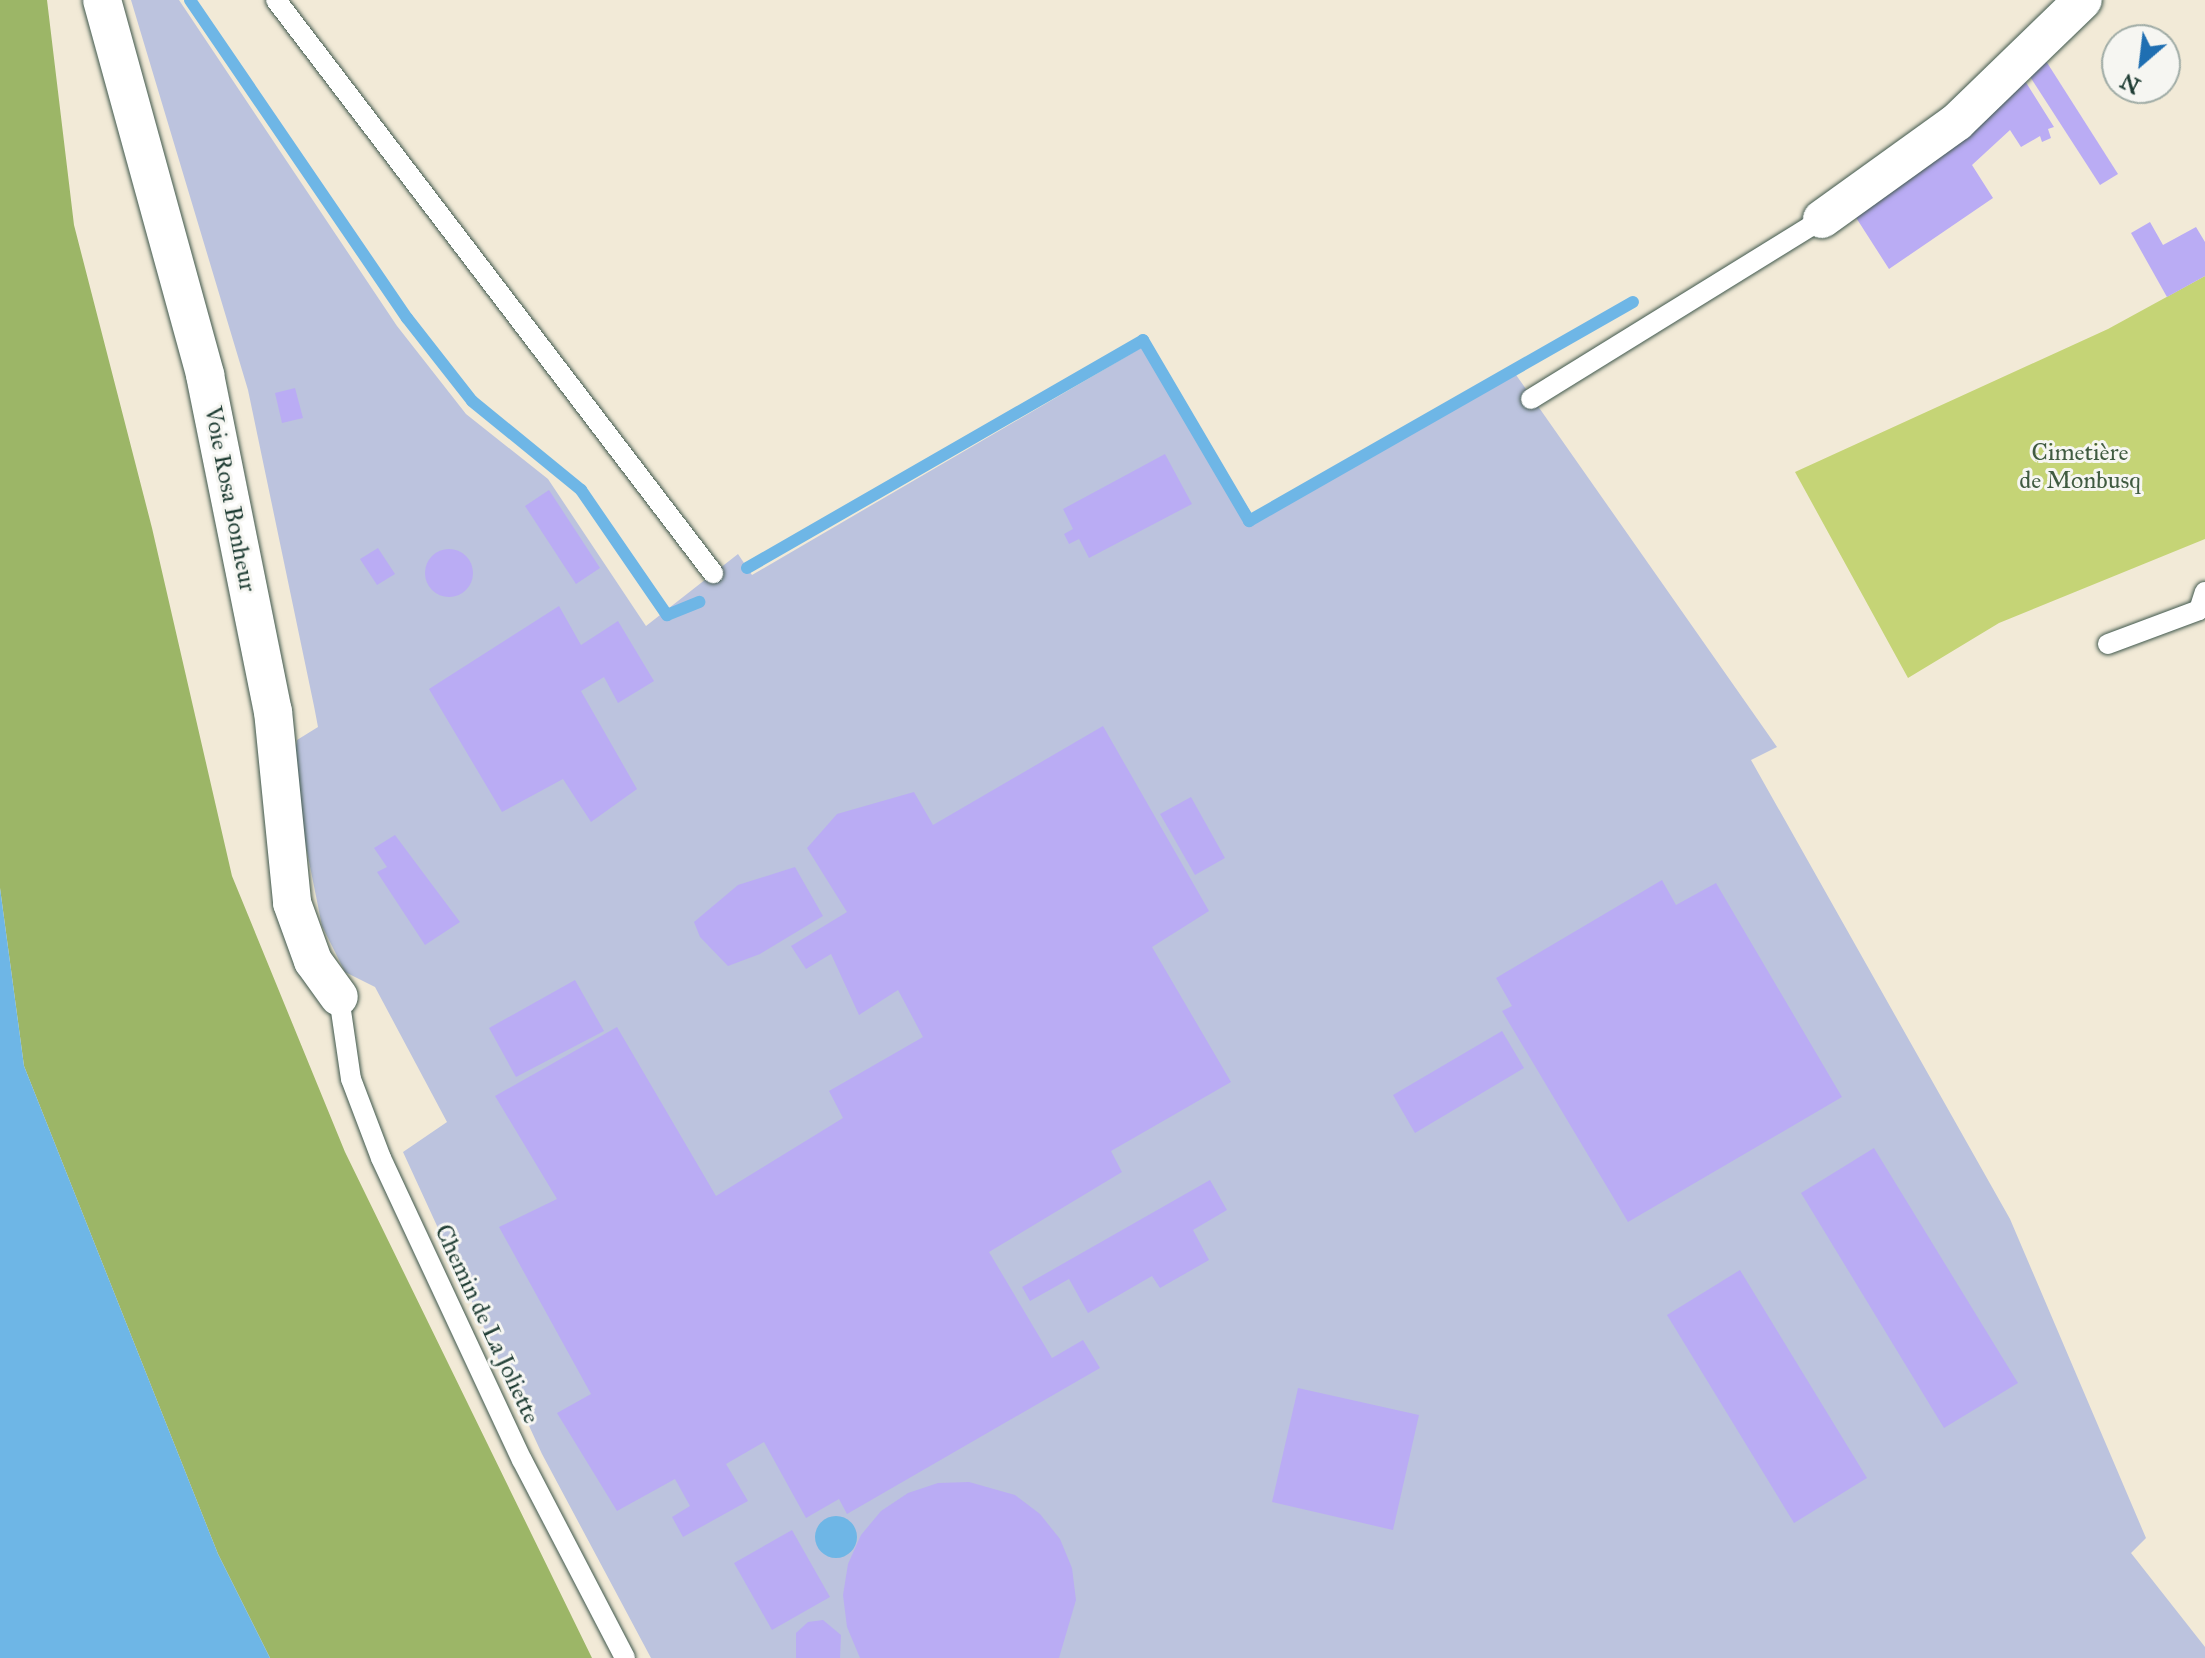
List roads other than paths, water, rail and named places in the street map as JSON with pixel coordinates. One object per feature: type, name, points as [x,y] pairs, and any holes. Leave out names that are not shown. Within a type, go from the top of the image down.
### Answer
[{"type":"street","name":"Voie Rosa Bonheur","points":[[102,0],[205,375],[273,711],[292,903],[313,961],[339,997]]},
{"type":"street","points":[[1822,219],[1957,122],[2083,0]]},
{"type":"lane","points":[[276,0],[713,573]]},
{"type":"lane","points":[[1531,399],[1822,219]]},
{"type":"lane","points":[[2108,644],[2199,610],[2205,592]]},
{"type":"lane","name":"Chemin de La Joliette","points":[[339,997],[351,1079],[381,1158],[522,1460],[625,1658]]},
{"type":"water","points":[[0,888],[24,1066],[218,1554],[270,1658],[0,1658]]},
{"type":"water","points":[[836,1516],[851,1522],[857,1537],[851,1552],[836,1558],[821,1552],[815,1537],[821,1522]]},
{"type":"waterway","points":[[190,0],[407,318],[472,401],[581,490],[667,615],[700,602]]},
{"type":"waterway","points":[[747,568],[1143,340],[1249,521],[1633,302]]},
{"type":"park label","name":"Cimetière de Monbusq","points":[[2080,467]]}]
